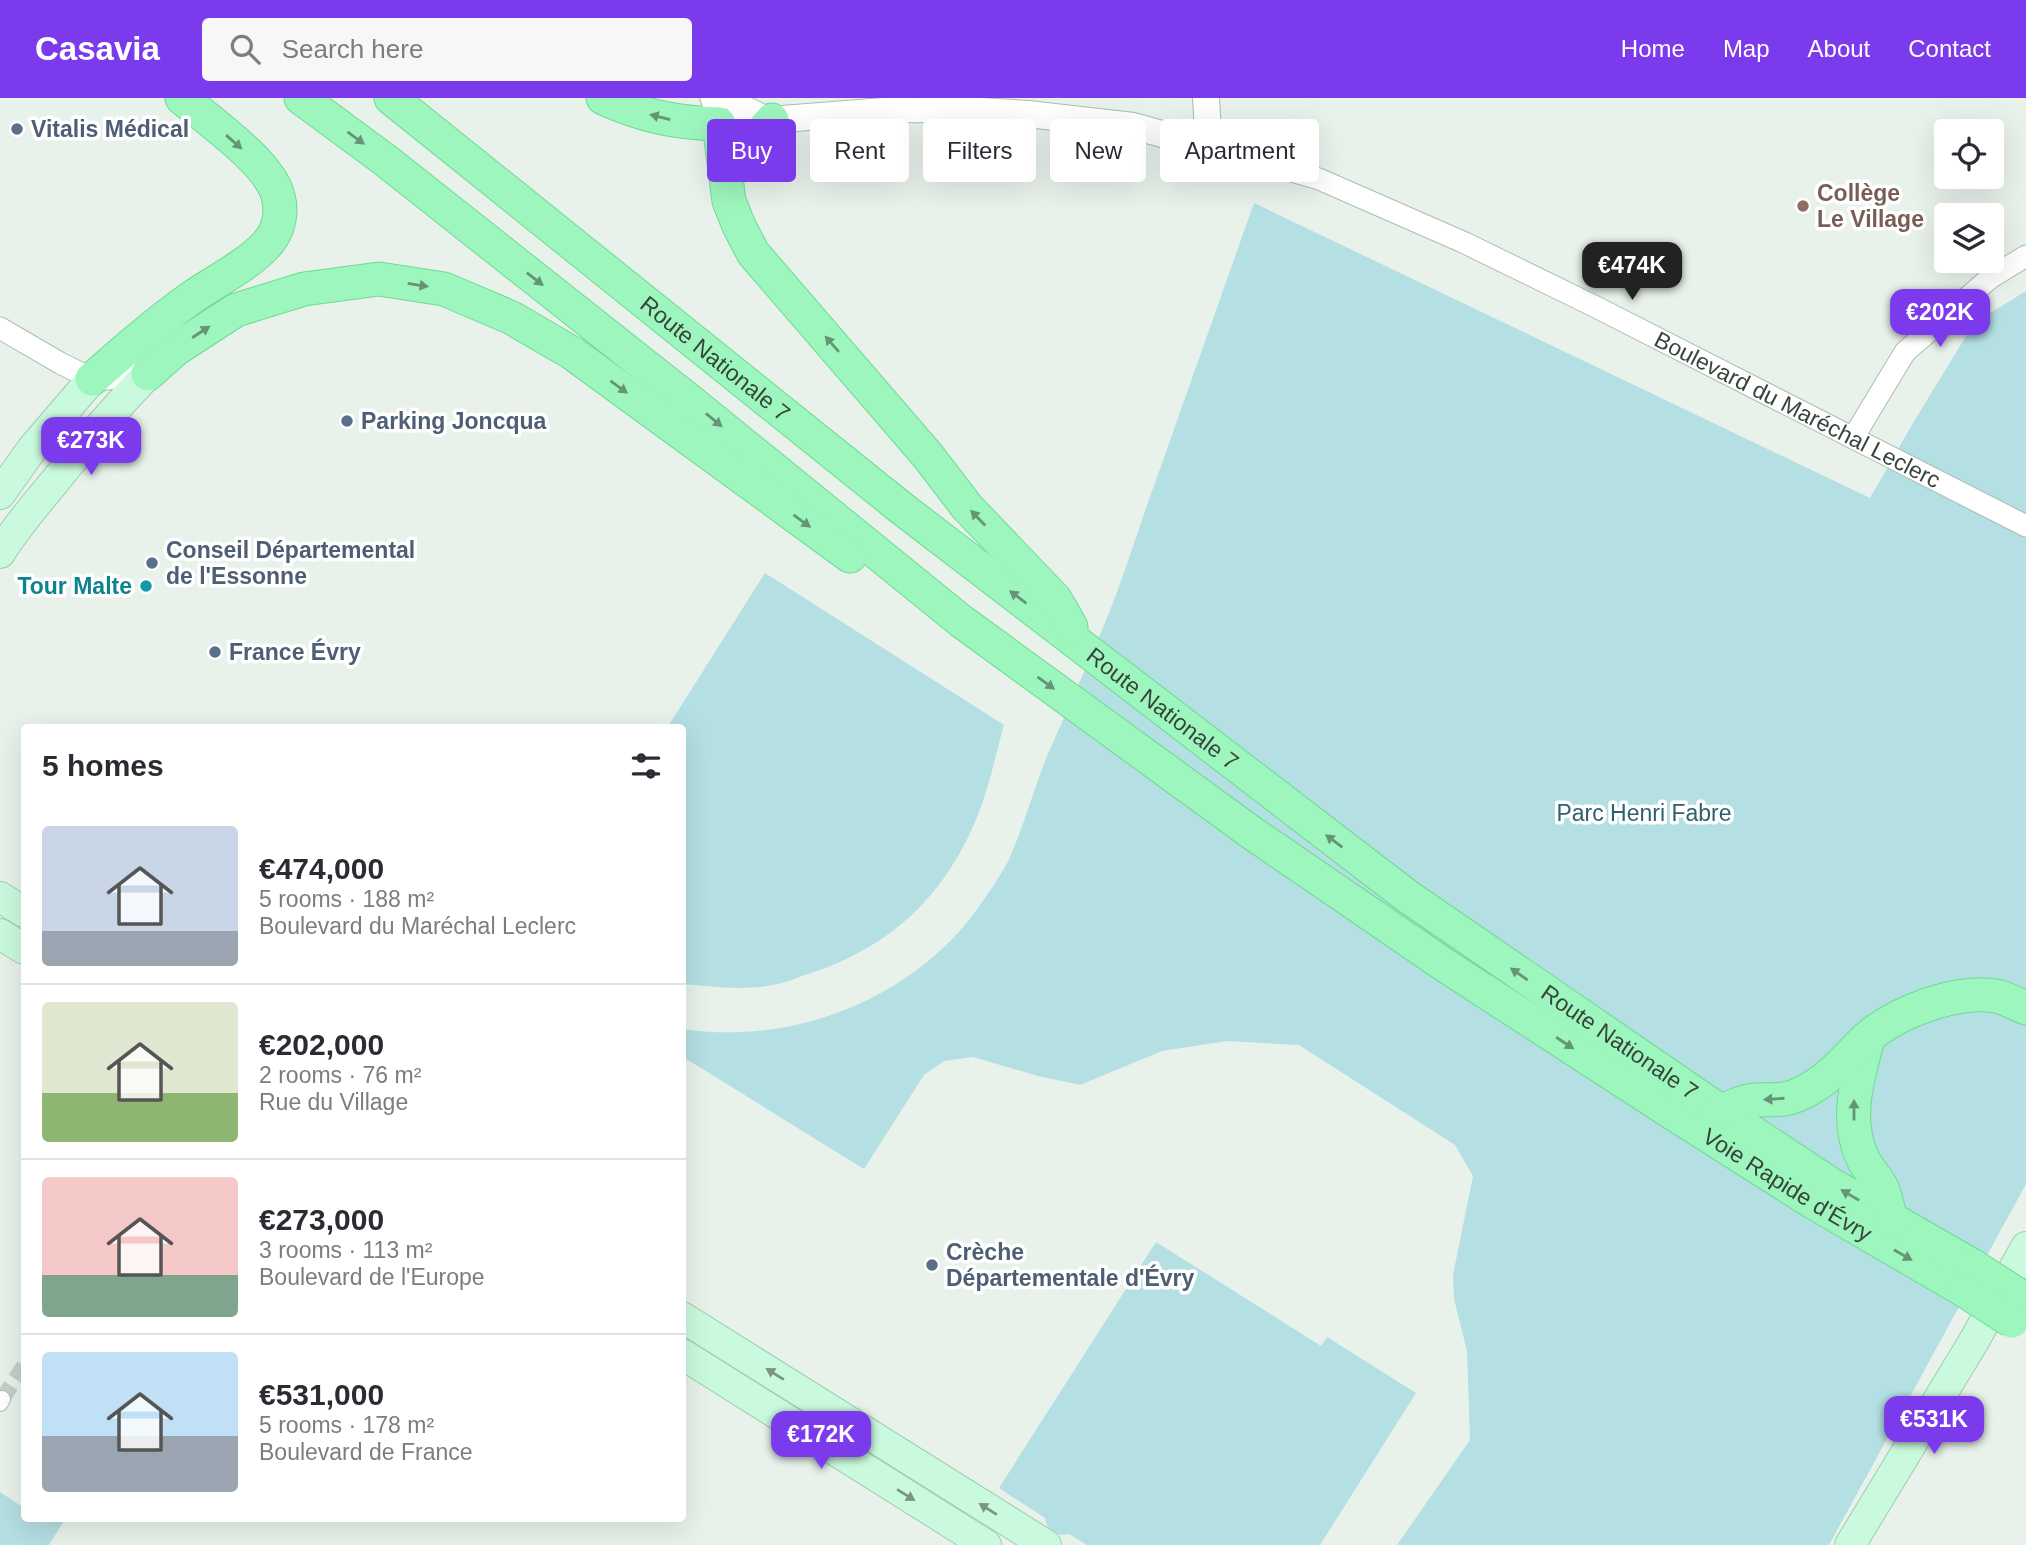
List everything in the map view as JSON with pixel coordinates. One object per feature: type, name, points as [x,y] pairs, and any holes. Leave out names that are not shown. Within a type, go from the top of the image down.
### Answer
[{"type":"main road","points":[[0,494],[32,449],[92,379],[165,316],[250,259],[267,244],[277,226],[280,211],[278,195],[264,170],[183,98]]},
{"type":"main road","name":"Route Nationale 7","points":[[301,98],[385,160],[614,341],[961,621],[1252,833],[1446,967]]},
{"type":"main road","name":"Route Nationale 7","points":[[391,98],[900,507],[1407,896],[1720,1111],[1832,1185],[1891,1219],[1968,1277]]},
{"type":"main road","points":[[603,98],[626,109],[682,123],[719,107]]},
{"type":"main road","points":[[727,182],[729,201],[753,253],[928,456],[967,507],[1055,599],[1082,647]]},
{"type":"main road","points":[[0,552],[114,409],[176,349],[236,310],[304,289],[379,279],[444,289],[512,318],[572,353],[924,611],[961,621]]},
{"type":"main road","points":[[0,897],[21,910]]},
{"type":"main road","points":[[0,934],[21,947]]},
{"type":"main road","name":"Voie Rapide d'Évry","points":[[1446,967],[1816,1204],[1968,1277],[2021,1317]]},
{"type":"main road","points":[[1720,1111],[1753,1100],[1777,1101],[1800,1095],[1836,1072],[1868,1037],[1903,1014],[1940,1000],[1976,994],[1998,997],[2026,1008]]},
{"type":"main road","points":[[1954,999],[1976,1004],[2026,1028]]},
{"type":"main road","points":[[1868,1037],[1856,1082],[1854,1129],[1863,1159],[1881,1186],[1891,1219]]},
{"type":"main road","points":[[1850,1545],[1974,1341],[2026,1247]]},
{"type":"main road","points":[[686,1320],[1046,1545]]},
{"type":"main road","points":[[686,1357],[986,1545]]},
{"type":"street","points":[[1206,98],[1207,119]]},
{"type":"street","name":"Boulevard du Maréchal Leclerc","points":[[719,107],[768,119]]},
{"type":"street","name":"Boulevard du Maréchal Leclerc","points":[[784,119],[909,109],[964,110],[1133,126],[1160,133]]},
{"type":"street","name":"Boulevard du Maréchal Leclerc","points":[[1319,180],[1465,243],[2026,526]]},
{"type":"street","points":[[1853,438],[1905,352],[1990,278],[2026,256]]},
{"type":"street","points":[[0,328],[92,379],[148,374]]},
{"type":"green space","name":"Parc Henri Fabre","points":[[1254,203],[1870,498],[1974,323],[2026,291],[2026,1184],[1829,1545],[1397,1545],[1470,1440],[1467,1351],[1454,1299],[1453,1275],[1473,1176],[1455,1145],[1299,1045],[1227,1041],[1162,1051],[1080,1085],[973,1057],[944,1061],[924,1075],[864,1169],[686,1059],[686,1029],[758,1031],[832,1015],[866,1001],[899,982],[930,960],[957,934],[978,908],[1010,857],[1048,754],[1112,606]]},
{"type":"green space","points":[[765,573],[1004,725],[990,780],[966,841],[951,868],[913,914],[890,933],[838,963],[782,983],[742,988],[686,984],[686,724],[670,724]]},
{"type":"green space","points":[[1156,1242],[1321,1346],[1327,1337],[1416,1393],[1320,1545],[1087,1545],[1069,1534],[1060,1535],[1053,1532],[1045,1518],[999,1488]]},
{"type":"green space","points":[[0,1492],[21,1506],[21,1522],[63,1522],[49,1545],[0,1545]]},
{"type":"tunnel","points":[[2,1399],[21,1370]]},
{"type":"place","name":"Vitalis Médical","points":[[17,129]]},
{"type":"place","name":"Collège Le Village","points":[[1803,206]]},
{"type":"place","name":"Parking Joncqua","points":[[347,421]]},
{"type":"place","name":"Conseil Départemental de l'Essonne","points":[[152,563]]},
{"type":"place","name":"Tour Malte","points":[[146,586]]},
{"type":"place","name":"France Évry","points":[[215,652]]},
{"type":"place","name":"Crèche Départementale d'Évry","points":[[932,1265]]}]
